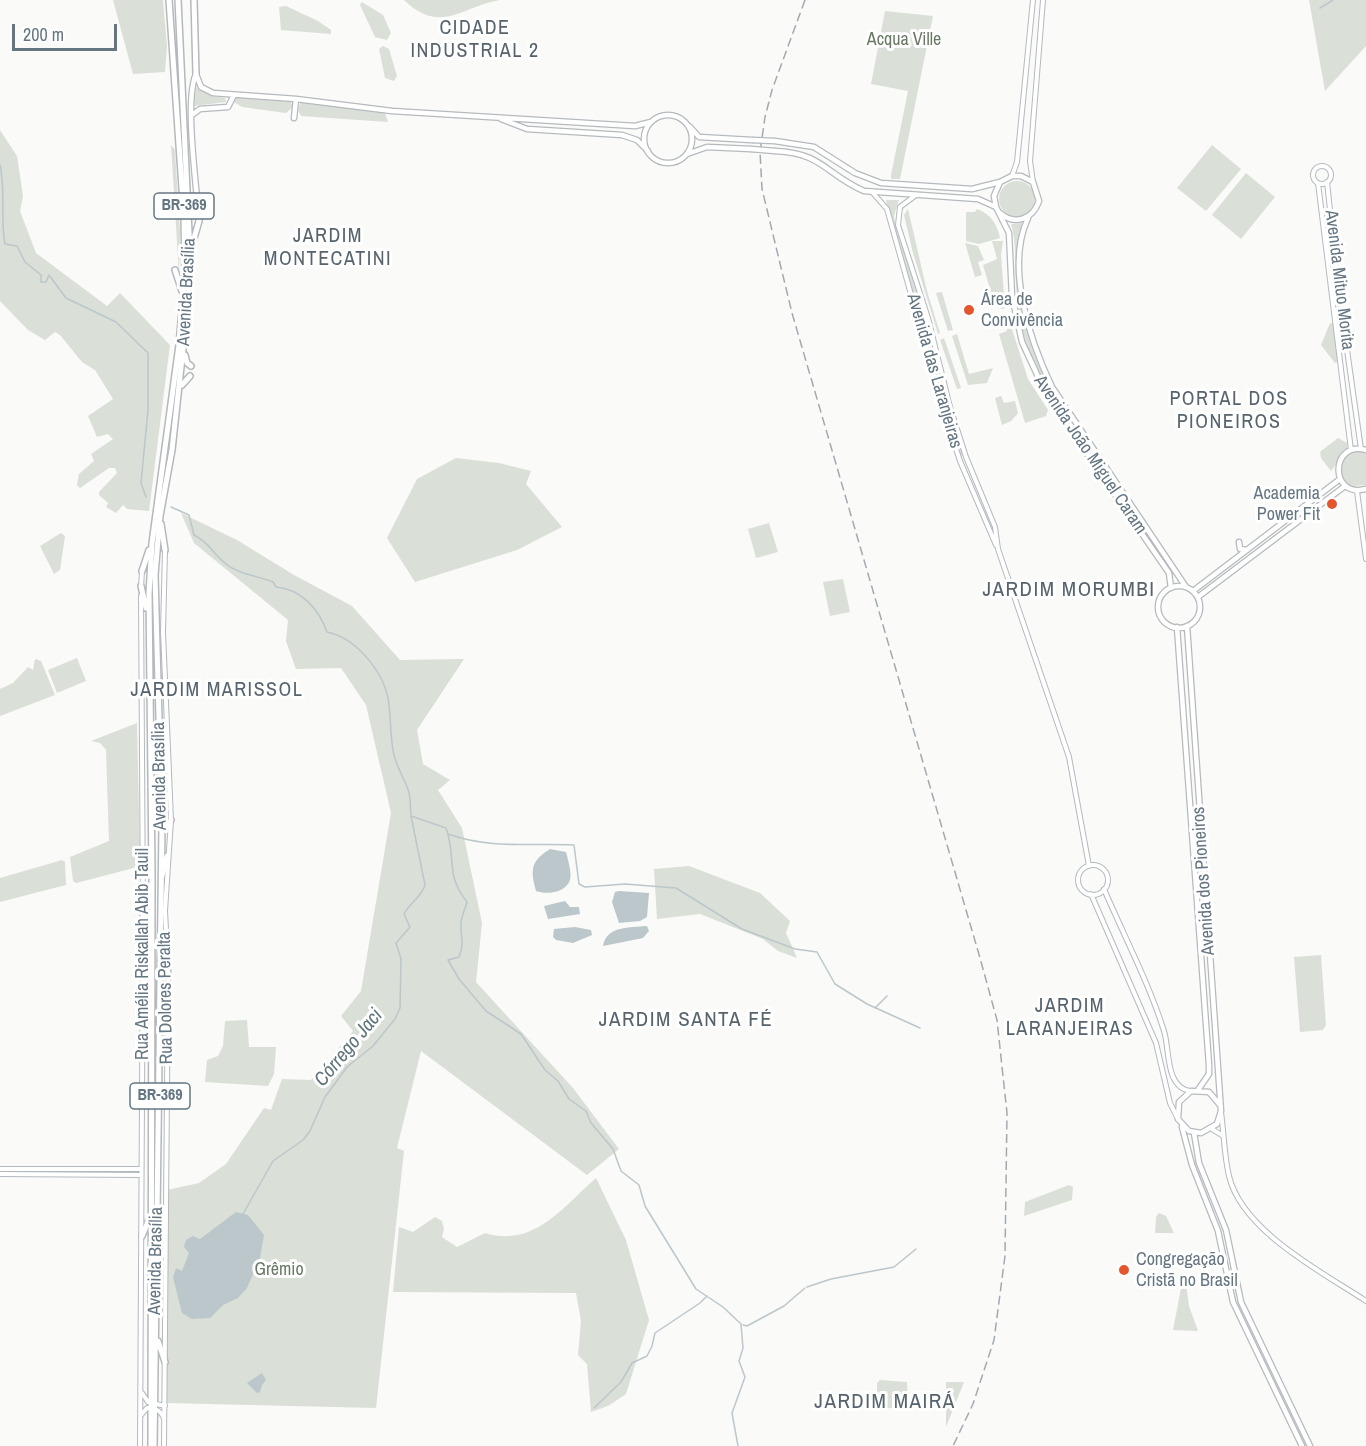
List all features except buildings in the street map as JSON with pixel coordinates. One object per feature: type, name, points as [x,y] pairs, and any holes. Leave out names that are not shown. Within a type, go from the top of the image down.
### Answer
[{"type":"highway","name":"Avenida Brasília","points":[[153,1446],[152,967],[146,910],[152,872],[149,627],[152,543],[184,298],[184,217],[167,0]]},
{"type":"highway","name":"Avenida Brasília","points":[[153,1406],[162,946],[160,886],[162,826],[155,626],[156,556],[185,345],[191,253],[178,0]]},
{"type":"highway","points":[[194,0],[196,74]]},
{"type":"highway","points":[[191,253],[199,221]]},
{"type":"highway","points":[[175,270],[184,298]]},
{"type":"highway","points":[[185,345],[186,360],[191,366]]},
{"type":"highway","points":[[177,401],[183,381],[190,376]]},
{"type":"highway","points":[[160,516],[165,550]]},
{"type":"highway","points":[[142,571],[152,543]]},
{"type":"highway","points":[[141,586],[149,627]]},
{"type":"highway","points":[[160,771],[163,795],[169,799]]},
{"type":"highway","points":[[152,784],[157,819],[162,826],[168,826],[171,820]]},
{"type":"highway","points":[[160,886],[167,856]]},
{"type":"highway","points":[[146,910],[161,935]]},
{"type":"highway","points":[[146,910],[152,967]]},
{"type":"highway","points":[[162,946],[168,973]]},
{"type":"highway","points":[[160,1043],[162,1028],[168,1017]]},
{"type":"highway","points":[[142,1236],[148,1223],[152,1197]]},
{"type":"highway","points":[[156,1322],[159,1346],[165,1362]]},
{"type":"main road","points":[[196,74],[198,83],[205,91],[392,111],[635,126],[651,122],[658,117],[674,115],[699,137],[785,141],[822,150],[855,173],[881,183],[972,189],[1000,182],[1011,176],[1021,176],[1033,183],[1039,201],[1028,217],[1013,220],[1000,213],[994,196],[1000,182]]},
{"type":"main road","points":[[196,74],[192,115],[199,221]]},
{"type":"main road","points":[[192,115],[200,109],[228,107],[234,94]]},
{"type":"main road","points":[[294,118],[296,99]]},
{"type":"main road","points":[[496,117],[527,129],[622,135],[637,140],[659,161],[667,163],[707,147],[796,152],[811,157],[852,186],[873,193],[978,199],[996,207]]},
{"type":"main road","points":[[648,151],[645,136],[651,122]]},
{"type":"main road","points":[[687,154],[692,139],[688,125]]},
{"type":"main road","name":"Avenida João Miguel Caram","points":[[1000,213],[1009,233],[1015,311],[1035,374],[1047,396],[1169,573],[1171,588]]},
{"type":"main road","name":"Avenida João Miguel Caram","points":[[1028,217],[1021,235],[1022,290],[1028,322],[1040,361],[1052,387],[1186,587]]},
{"type":"main road","points":[[1364,449],[1351,450],[1340,459],[1338,466],[1340,480],[1345,486],[1357,491],[1366,489]]},
{"type":"main road","points":[[1193,591],[1340,480]]},
{"type":"main road","points":[[1198,597],[1345,486]]},
{"type":"main road","points":[[1239,542],[1240,549],[1247,550]]},
{"type":"main road","points":[[1186,587],[1198,597],[1198,615],[1187,626],[1177,627],[1165,622],[1159,611],[1161,597],[1171,588],[1186,587]]},
{"type":"main road","name":"Avenida dos Pioneiros","points":[[1187,626],[1220,1108]]},
{"type":"main road","name":"Avenida dos Pioneiros","points":[[1177,627],[1209,1065],[1207,1078],[1198,1090]]},
{"type":"main road","points":[[1194,1133],[1212,1129],[1217,1124],[1220,1108],[1209,1092],[1191,1091],[1179,1102],[1180,1121],[1192,1165],[1218,1231],[1233,1302],[1302,1446]]},
{"type":"main road","points":[[1180,1121],[1194,1133],[1199,1163],[1226,1230],[1241,1302],[1310,1446]]},
{"type":"street","points":[[1011,176],[1017,162],[1033,0]]},
{"type":"street","points":[[1033,183],[1030,161],[1043,0]]},
{"type":"street","points":[[1321,165],[1328,168],[1331,173],[1327,182],[1318,183],[1313,177],[1313,172],[1321,165]]},
{"type":"street","name":"Avenida Mituo Morita","points":[[1327,182],[1339,293],[1364,449]]},
{"type":"street","name":"Avenida Mituo Morita","points":[[1318,183],[1351,450]]},
{"type":"street","name":"Avenida das Laranjeiras","points":[[873,193],[884,202],[887,209],[922,328],[929,366],[960,461],[988,532],[998,549]]},
{"type":"street","name":"Avenida das Laranjeiras","points":[[916,195],[900,207],[898,225],[928,318],[950,407],[966,457],[995,527],[998,549],[1069,757],[1089,866]]},
{"type":"street","points":[[1357,491],[1366,559]]},
{"type":"street","name":"Rua Dolores Peralta","points":[[164,1446],[168,1017],[165,911],[171,820],[163,632],[165,550]]},
{"type":"street","name":"Rua Amélia Riskallah Abib Tauil","points":[[140,1446],[141,1169],[146,910],[142,571]]},
{"type":"street","points":[[1180,1121],[1170,1103],[1156,1043],[1091,894],[1083,890],[1079,882],[1080,873],[1089,866],[1098,866],[1105,872],[1107,880],[1104,889],[1161,1023],[1173,1078],[1180,1087],[1191,1091]]},
{"type":"street","points":[[1091,894],[1104,889]]},
{"type":"street","name":"Avenida dos Pioneiros","points":[[1220,1108],[1229,1177],[1248,1214],[1291,1250],[1366,1301]]},
{"type":"street","points":[[1212,1129],[1224,1136]]},
{"type":"street","points":[[0,1169],[141,1169]]},
{"type":"street","points":[[32,1169],[33,1174]]},
{"type":"street","points":[[0,1174],[141,1175]]},
{"type":"street","points":[[141,1386],[144,1398],[161,1412],[165,1425]]},
{"type":"street","points":[[141,1416],[165,1393]]},
{"type":"street","points":[[153,1406],[165,1406]]},
{"type":"green space","points":[[113,0],[163,0],[167,46],[165,72],[133,74]]},
{"type":"green space","points":[[404,0],[500,0],[451,16],[440,17],[429,16]]},
{"type":"green space","points":[[1309,0],[1366,0],[1366,46],[1325,91]]},
{"type":"green space","points":[[362,2],[383,15],[391,33],[387,40],[375,37],[360,5]]},
{"type":"green space","points":[[286,6],[318,21],[331,30],[331,34],[281,30],[279,7]]},
{"type":"green space","name":"Acqua Ville","points":[[885,11],[933,16],[900,179],[891,179],[891,175],[908,91],[871,84]]},
{"type":"green space","points":[[383,46],[389,49],[397,76],[394,81],[385,78],[379,49]]},
{"type":"green space","points":[[196,87],[211,96],[225,98],[226,102],[194,106]]},
{"type":"green space","points":[[253,97],[291,102],[293,107],[286,113],[242,107],[234,102],[236,98]]},
{"type":"green space","points":[[301,100],[385,113],[388,122],[301,116],[298,110]]},
{"type":"green space","points":[[0,130],[17,156],[23,196],[20,211],[36,253],[107,306],[120,293],[170,345],[149,511],[127,509],[123,505],[116,513],[106,507],[108,503],[99,495],[99,492],[117,473],[115,468],[109,468],[80,488],[77,485],[79,474],[94,461],[91,454],[113,439],[108,434],[97,437],[88,416],[113,399],[95,370],[82,362],[60,335],[55,332],[45,340],[28,330],[0,301]]},
{"type":"green space","points":[[171,145],[175,150],[180,232],[179,275]]},
{"type":"green space","points":[[1212,145],[1241,169],[1206,211],[1177,188]]},
{"type":"green space","points":[[1246,173],[1275,197],[1241,239],[1212,215]]},
{"type":"green space","points":[[1017,181],[1030,186],[1035,199],[1030,212],[1017,217],[1004,212],[999,199],[1004,186]]},
{"type":"green space","points":[[886,200],[899,200],[894,216],[896,228],[926,319],[934,361],[963,454],[961,456],[928,355],[924,327],[901,259]]},
{"type":"green space","points":[[908,209],[927,291],[940,333],[938,334],[913,253],[904,215]]},
{"type":"green space","points":[[977,209],[993,220],[1000,238],[979,244],[966,241],[966,212],[975,212]]},
{"type":"green space","points":[[1022,223],[1017,246],[1016,271],[1024,321],[1041,369],[1064,411],[1062,412],[1052,401],[1035,370],[1020,316],[1011,224]]},
{"type":"green space","points":[[992,241],[1003,241],[1001,255],[1005,308],[1001,309],[998,302],[994,303],[983,265],[997,259]]},
{"type":"green space","points":[[965,243],[978,246],[984,260],[978,262],[982,275],[975,277]]},
{"type":"green space","points":[[942,292],[953,330],[948,331],[936,293]]},
{"type":"green space","points":[[1005,319],[1009,320],[1028,379],[1048,410],[1046,416],[1025,423],[999,334],[1007,331]]},
{"type":"green space","points":[[1330,323],[1334,324],[1338,362],[1335,363],[1321,345]]},
{"type":"green space","points":[[957,334],[969,374],[993,368],[987,383],[968,385],[952,336]]},
{"type":"green space","points":[[944,338],[961,388],[957,389],[940,340]]},
{"type":"green space","points":[[1001,396],[1004,403],[1015,401],[1018,413],[1011,421],[1002,425],[995,398]]},
{"type":"green space","points":[[1338,438],[1347,443],[1347,450],[1331,471],[1321,458],[1320,452]]},
{"type":"green space","points":[[1353,450],[1366,451],[1366,485],[1353,486],[1347,483],[1341,474],[1344,459]]},
{"type":"green space","points":[[456,458],[499,463],[531,471],[526,484],[562,527],[517,550],[415,582],[387,538],[417,479]]},
{"type":"green space","name":"Grêmio","points":[[181,513],[237,540],[294,575],[352,606],[400,660],[464,659],[417,730],[423,764],[450,780],[438,790],[462,828],[482,923],[476,982],[573,1088],[619,1149],[587,1175],[421,1051],[397,1148],[404,1151],[376,1408],[167,1403],[167,1190],[199,1183],[226,1164],[264,1108],[271,1110],[282,1079],[311,1080],[353,1031],[341,1016],[361,991],[391,813],[366,705],[341,668],[296,669],[286,641],[288,620],[194,543]]},
{"type":"green space","points":[[769,523],[778,552],[756,558],[748,529]]},
{"type":"green space","points":[[61,533],[65,536],[60,570],[54,574],[40,546]]},
{"type":"green space","points":[[843,579],[850,612],[830,616],[823,582]]},
{"type":"green space","points":[[77,658],[86,681],[57,693],[48,670]]},
{"type":"green space","points":[[35,659],[41,661],[55,695],[0,716],[0,689],[13,683],[28,667],[33,670]]},
{"type":"green space","points":[[137,723],[140,857],[134,868],[76,883],[73,881],[70,857],[109,841],[106,750],[100,743],[91,741]]},
{"type":"green space","points":[[62,860],[65,862],[66,885],[0,902],[0,878]]},
{"type":"green space","points":[[689,866],[760,893],[790,921],[786,933],[797,958],[778,951],[763,939],[700,914],[657,919],[654,869]]},
{"type":"green space","points":[[1321,955],[1326,1025],[1323,1030],[1300,1032],[1294,957]]},
{"type":"green space","points":[[247,1020],[249,1047],[276,1047],[274,1074],[268,1086],[205,1082],[207,1060],[218,1056],[223,1046],[225,1021]]},
{"type":"green space","points":[[596,1178],[626,1240],[649,1320],[626,1394],[608,1406],[591,1412],[587,1364],[578,1355],[581,1321],[576,1293],[393,1292],[399,1227],[413,1232],[435,1217],[442,1221],[444,1229],[442,1237],[457,1247],[485,1233],[502,1236],[518,1235],[546,1222]]},
{"type":"green space","points":[[1069,1185],[1073,1187],[1072,1200],[1024,1216],[1025,1202]]},
{"type":"green space","points":[[1159,1213],[1166,1216],[1174,1233],[1155,1233],[1156,1217]]},
{"type":"green space","points":[[1182,1283],[1186,1284],[1189,1306],[1198,1331],[1173,1330]]},
{"type":"green space","points":[[880,1380],[907,1382],[908,1408],[877,1408],[877,1383]]},
{"type":"green space","points":[[946,1382],[964,1382],[946,1427]]},
{"type":"shaded area","points":[[550,849],[566,852],[570,880],[560,890],[550,893],[536,891],[533,877],[534,866],[539,858]]},
{"type":"shaded area","points":[[615,892],[649,893],[647,917],[640,921],[619,923],[612,902]]},
{"type":"shaded area","points":[[565,901],[570,907],[579,907],[580,914],[548,919],[544,906]]},
{"type":"shaded area","points":[[647,926],[649,931],[643,938],[603,946],[605,939],[614,931]]},
{"type":"shaded area","points":[[575,927],[591,930],[592,935],[573,943],[556,940],[553,937],[554,929]]},
{"type":"shaded area","points":[[236,1212],[248,1215],[264,1235],[260,1258],[247,1288],[238,1298],[223,1305],[210,1318],[192,1319],[182,1313],[173,1277],[176,1268],[182,1271],[189,1253],[184,1247],[186,1240],[193,1236],[200,1239]]},
{"type":"shaded area","points":[[262,1373],[266,1380],[260,1392],[257,1393],[247,1383]]},
{"type":"waterway","points":[[1320,8],[1333,0]]},
{"type":"waterway","points":[[0,165],[5,244],[17,246],[25,262],[41,275],[41,282],[46,282],[49,275],[66,298],[116,322],[148,353],[148,410],[141,483],[146,497]]},
{"type":"waterway","points":[[171,507],[189,515],[194,535],[230,567],[273,582],[276,587],[301,596],[314,608],[327,632],[349,642],[368,659],[376,670],[387,693],[395,760],[409,793],[411,816],[446,828],[451,848],[453,873],[460,892],[467,902],[461,922],[461,952],[459,957],[448,960],[459,979],[486,1011],[521,1034],[545,1070],[558,1081],[569,1099],[586,1111],[591,1123],[613,1149],[621,1171],[639,1185],[645,1206],[696,1289],[723,1307],[741,1324],[743,1348],[739,1361],[745,1377],[732,1413],[738,1446]]},
{"type":"waterway","name":"Córrego Jaci","points":[[243,1214],[273,1161],[303,1140],[310,1131],[325,1097],[347,1067],[373,1046],[395,1019],[400,1008],[401,959],[396,943],[410,927],[404,914],[425,885],[411,816]]},
{"type":"waterway","points":[[448,834],[495,844],[574,845],[579,884],[585,887],[625,884],[676,888],[742,929],[795,949],[817,952],[835,984],[867,1004],[920,1028]]},
{"type":"waterway","points":[[875,1008],[887,996]]},
{"type":"waterway","points":[[807,1287],[831,1279],[894,1267],[916,1249]]},
{"type":"waterway","points":[[743,1325],[747,1326],[784,1306],[805,1288]]},
{"type":"waterway","points":[[701,1302],[707,1296]]},
{"type":"waterway","points":[[594,1408],[621,1382],[632,1363],[647,1356],[655,1333],[700,1303]]},
{"type":"railway","points":[[805,0],[772,90],[765,117],[760,152],[762,189],[792,313],[997,1020],[1007,1113],[1005,1256],[994,1340],[973,1404],[953,1446]]},
{"type":"place","name":"Área de Convivência","points":[[969,310]]},
{"type":"place","name":"Academia Power Fit","points":[[1332,504]]},
{"type":"place","name":"Congregação Cristã no Brasil","points":[[1124,1270]]},
{"type":"district","name":"CIDADE INDUSTRIAL 2","points":[[475,40]]},
{"type":"district","name":"JARDIM MONTECATINI","points":[[328,248]]},
{"type":"district","name":"PORTAL DOS PIONEIROS","points":[[1229,412]]},
{"type":"district","name":"JARDIM MORUMBI","points":[[1069,590]]},
{"type":"district","name":"JARDIM MARISSOL","points":[[217,691]]},
{"type":"district","name":"JARDIM LARANJEIRAS","points":[[1070,1018]]},
{"type":"district","name":"JARDIM SANTA FÉ","points":[[686,1020]]},
{"type":"district","name":"JARDIM MAIRÁ","points":[[885,1402]]}]
